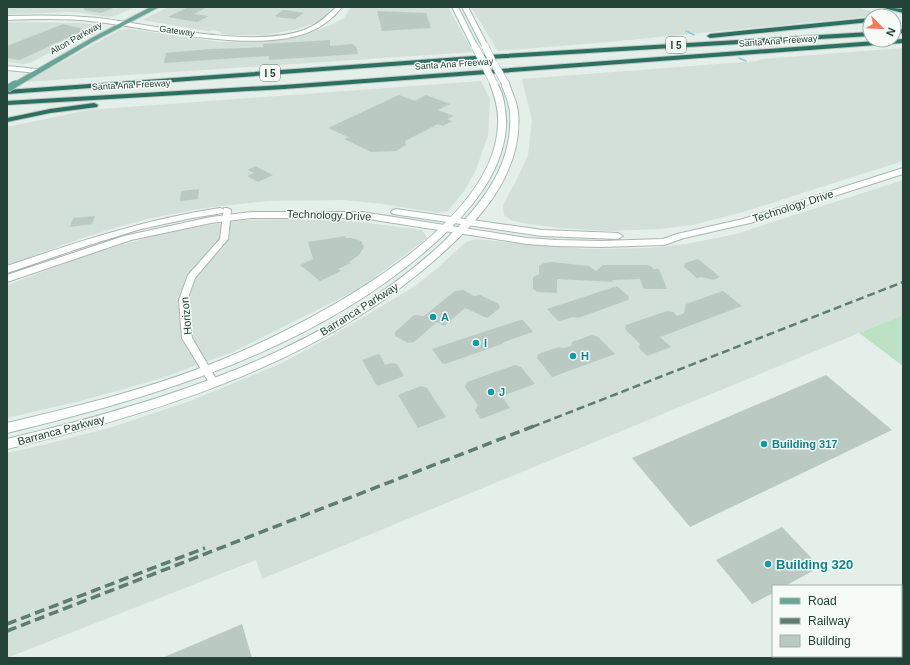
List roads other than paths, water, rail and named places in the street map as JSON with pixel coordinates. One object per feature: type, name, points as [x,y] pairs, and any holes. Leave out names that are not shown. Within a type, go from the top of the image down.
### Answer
[{"type":"highway","points":[[700,36],[862,21]]},
{"type":"highway","name":"Santa Ana Freeway","points":[[7,92],[551,53],[862,34]]},
{"type":"highway","points":[[551,53],[567,49],[692,37]]},
{"type":"highway","points":[[484,65],[791,42],[802,38]]},
{"type":"highway","name":"Santa Ana Freeway","points":[[7,104],[137,94],[284,86],[903,41]]},
{"type":"highway","points":[[576,58],[818,44],[842,46]]},
{"type":"highway","points":[[822,48],[903,45]]},
{"type":"highway","points":[[7,120],[41,112],[84,106],[284,86]]},
{"type":"highway","points":[[7,88],[52,89]]},
{"type":"main road","name":"Alton Parkway","points":[[7,88],[11,83],[29,70],[112,22],[142,7]]},
{"type":"main road","name":"Alton Parkway","points":[[11,83],[37,71],[156,7]]},
{"type":"main road","name":"Gateway","points":[[7,18],[61,17],[112,22],[233,39],[265,38],[294,34],[317,26],[332,17],[339,7]]},
{"type":"main road","name":"Barranca Parkway","points":[[7,428],[59,416],[134,395],[206,370],[259,349],[319,320],[388,276],[426,246],[469,202],[482,184],[492,166],[502,133],[503,112],[500,97],[455,7]]},
{"type":"main road","name":"Barranca Parkway","points":[[7,444],[55,434],[137,410],[272,358],[347,318],[411,276],[439,253],[466,227],[494,190],[500,180],[510,152],[514,133],[514,111],[505,83],[465,7]]},
{"type":"main road","points":[[7,68],[37,71]]},
{"type":"main road","name":"Technology Drive","points":[[7,270],[106,235],[153,222],[227,214],[348,214],[449,224],[527,241],[587,244],[664,242],[681,236],[746,221],[903,171]]},
{"type":"main road","name":"Technology Drive","points":[[7,279],[128,238],[227,214]]},
{"type":"street","name":"Horizon","points":[[213,382],[187,338],[183,300],[191,277],[224,238],[227,214]]},
{"type":"waterway","points":[[686,31],[694,35]]},
{"type":"waterway","points":[[739,58],[746,61]]},
{"type":"railway","points":[[532,427],[903,282]]},
{"type":"railway","points":[[7,631],[534,426]]},
{"type":"railway","points":[[7,624],[205,548]]},
{"type":"place","name":"A","points":[[433,317]]},
{"type":"place","name":"I","points":[[476,343]]},
{"type":"place","name":"H","points":[[573,356]]},
{"type":"place","name":"J","points":[[491,392]]},
{"type":"place","name":"Building 317","points":[[764,444]]},
{"type":"place","name":"Building 320","points":[[768,564]]}]
